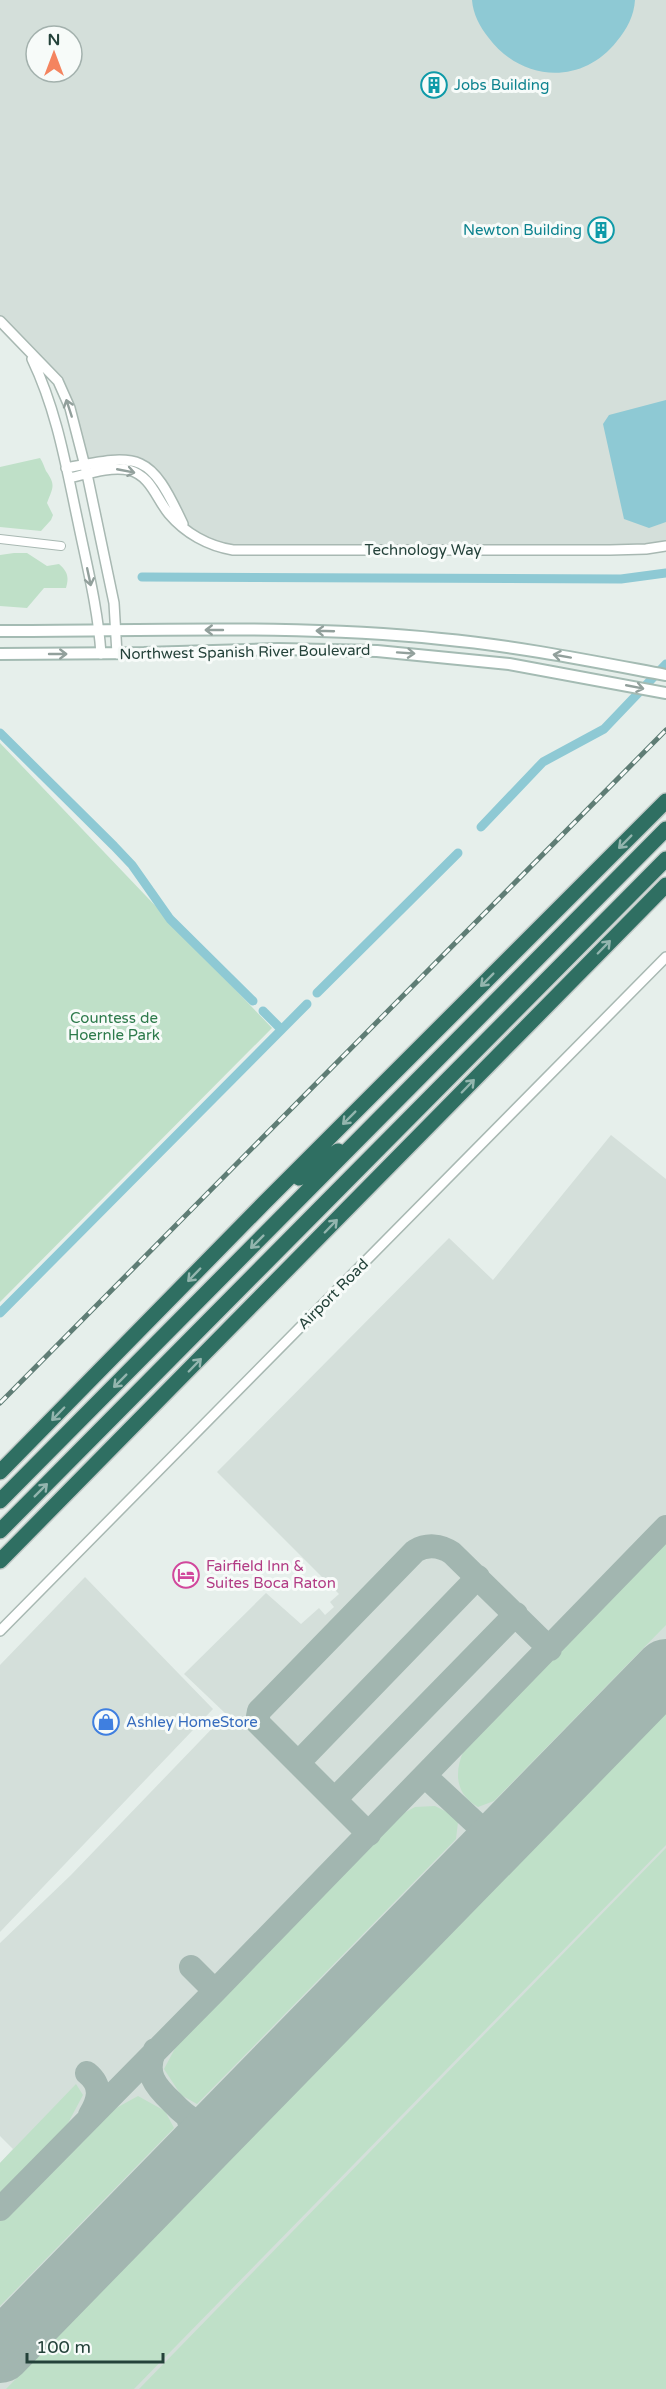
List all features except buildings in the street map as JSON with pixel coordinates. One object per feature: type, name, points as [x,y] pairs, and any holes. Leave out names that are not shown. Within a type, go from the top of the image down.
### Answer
[{"type":"highway","points":[[0,1472],[264,1203],[666,801]]},
{"type":"highway","points":[[0,1501],[666,829]]},
{"type":"highway","points":[[0,1531],[666,859]]},
{"type":"highway","points":[[0,1562],[666,885]]},
{"type":"highway","points":[[264,1203],[372,1126]]},
{"type":"highway","points":[[124,1436],[219,1310]]},
{"type":"main road","name":"Northwest Spanish River Boulevard","points":[[0,632],[273,630],[377,634],[507,646],[666,675]]},
{"type":"main road","name":"Northwest Spanish River Boulevard","points":[[0,654],[117,654],[278,649],[377,651],[498,663],[666,693]]},
{"type":"street","points":[[0,321],[62,388],[70,408],[86,469],[115,610],[117,654]]},
{"type":"street","points":[[27,349],[47,391],[59,431],[99,631],[101,654]]},
{"type":"street","name":"Technology Way","points":[[68,473],[120,459],[132,460],[143,465],[160,480],[185,529],[209,544],[241,551],[610,550],[666,546]]},
{"type":"street","points":[[0,539],[60,546]]},
{"type":"street","name":"Airport Road","points":[[0,1631],[666,957]]},
{"type":"shaded area","points":[[0,0],[666,0],[666,546],[233,550],[185,529],[172,501],[138,462],[84,465],[65,395],[0,321]]},
{"type":"shaded area","points":[[611,1135],[666,1179],[666,2389],[0,2389],[0,2163],[13,2149],[0,2136],[0,1943],[71,1875],[226,1714],[184,1674],[266,1593],[301,1624],[319,1608],[325,1615],[334,1607],[330,1602],[339,1594],[217,1472],[449,1238],[493,1280]]},
{"type":"shaded area","points":[[85,1577],[213,1709],[0,1932],[0,1665]]},
{"type":"green space","points":[[40,458],[52,483],[47,503],[53,515],[51,520],[41,531],[0,527],[0,467]]},
{"type":"green space","points":[[27,553],[47,566],[59,564],[67,575],[66,588],[44,588],[27,608],[0,606],[0,555]]},
{"type":"green space","name":"Countess de Hoernle Park","points":[[0,743],[272,1028],[0,1302]]},
{"type":"green space","points":[[666,1540],[666,1625],[494,1801],[478,1807],[470,1802],[461,1789],[458,1774],[464,1750],[567,1639]]},
{"type":"green space","points":[[666,1713],[666,1845],[134,2389],[6,2389]]},
{"type":"green space","points":[[435,1806],[451,1814],[458,1822],[456,1839],[197,2104],[181,2095],[164,2069],[180,2039],[305,1909],[402,1814],[415,1807]]},
{"type":"green space","points":[[666,1848],[666,2389],[139,2389]]},
{"type":"green space","points":[[76,2084],[83,2095],[67,2125],[0,2197],[0,2163]]},
{"type":"green space","points":[[138,2096],[165,2111],[174,2128],[0,2306],[0,2221],[109,2112]]},
{"type":"water","points":[[472,0],[635,0],[632,17],[627,27],[603,56],[587,66],[552,73],[534,70],[517,63],[502,52],[480,25]]},
{"type":"water","points":[[666,400],[666,522],[649,528],[624,519],[603,424],[609,415]]},
{"type":"waterway","points":[[142,577],[621,579],[666,573]]},
{"type":"waterway","points":[[481,827],[543,762],[604,729],[666,664]]},
{"type":"waterway","points":[[0,733],[132,865],[170,919],[253,1001]]},
{"type":"waterway","points":[[317,993],[458,853]]},
{"type":"waterway","points":[[0,1313],[307,1004]]},
{"type":"waterway","points":[[263,1011],[281,1029]]},
{"type":"taxiway","points":[[0,2209],[666,1527]]},
{"type":"taxiway","points":[[369,1834],[257,1722],[259,1711],[415,1551],[434,1546],[452,1553],[550,1649]]},
{"type":"taxiway","points":[[298,1763],[478,1577]]},
{"type":"taxiway","points":[[335,1799],[516,1614]]},
{"type":"taxiway","points":[[425,1776],[497,1843]]},
{"type":"taxiway","points":[[191,1967],[215,1991]]},
{"type":"taxiway","points":[[155,2050],[151,2072],[156,2085],[166,2096],[189,2118],[196,2121],[209,2124],[225,2121]]},
{"type":"taxiway","points":[[87,2073],[95,2083],[98,2093],[96,2104],[90,2115]]},
{"type":"taxiway","points":[[188,2118],[194,2134],[189,2158]]},
{"type":"runway","points":[[0,2352],[666,1670]]},
{"type":"railway","points":[[0,1403],[666,730]]},
{"type":"place","name":"Jobs Building","points":[[434,85]]},
{"type":"place","name":"Newton Building","points":[[601,230]]},
{"type":"place","name":"Fairfield Inn & Suites Boca Raton","points":[[186,1575]]},
{"type":"place","name":"Ashley HomeStore","points":[[106,1722]]}]
